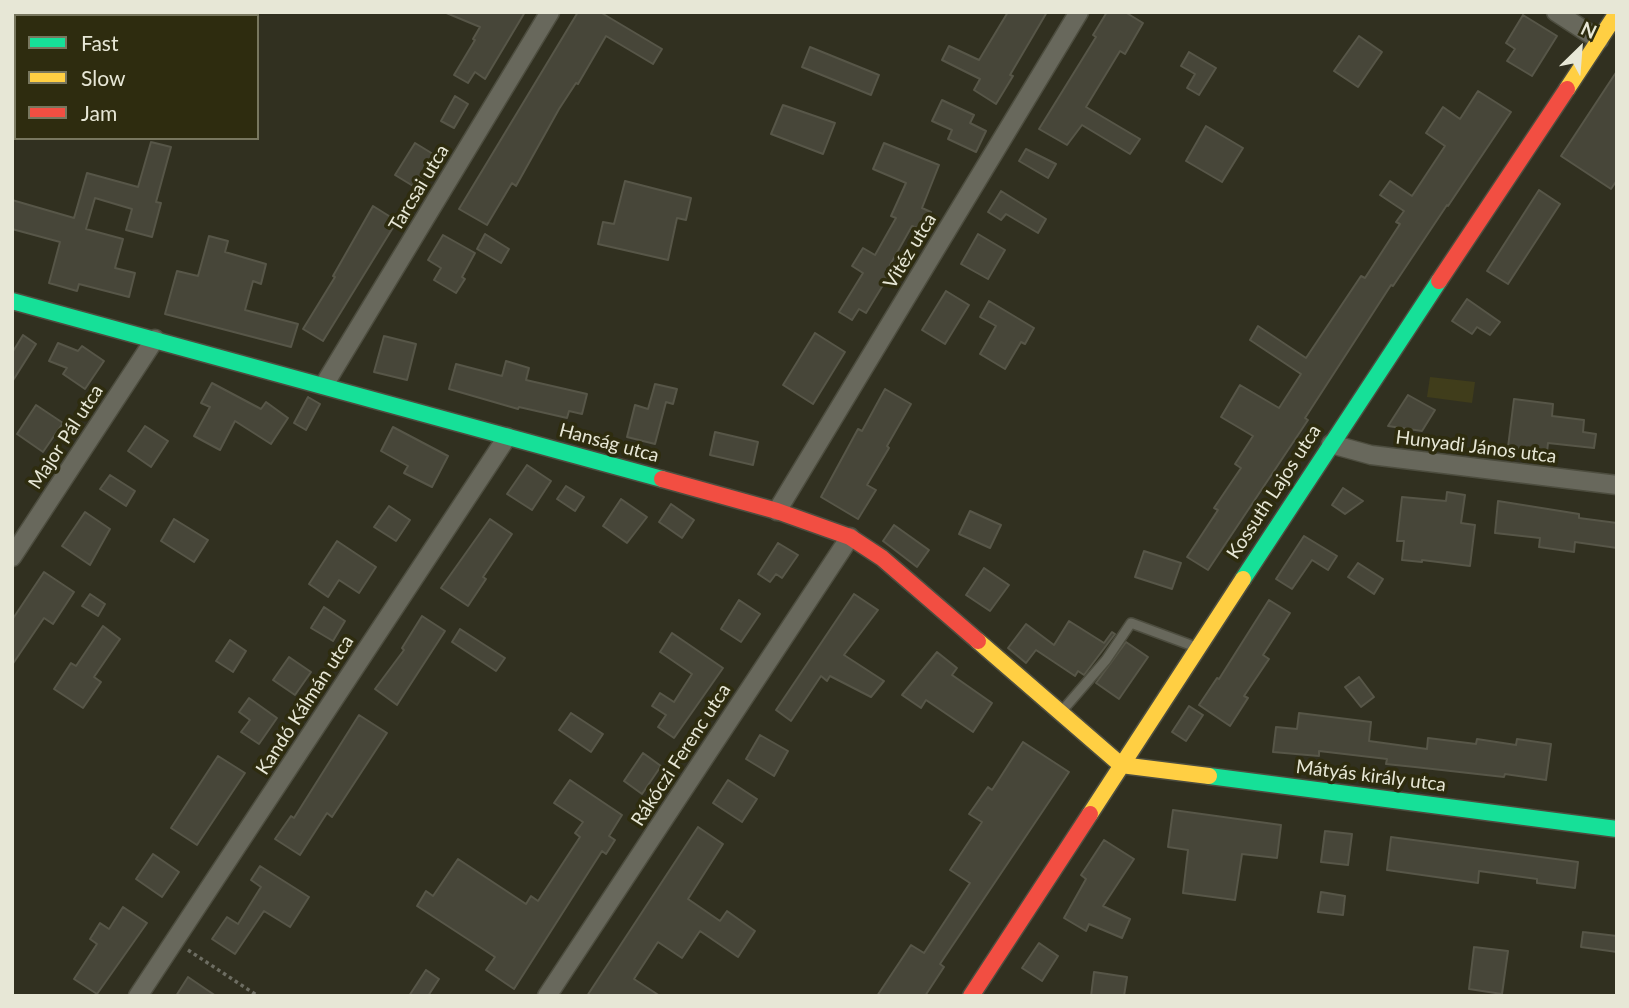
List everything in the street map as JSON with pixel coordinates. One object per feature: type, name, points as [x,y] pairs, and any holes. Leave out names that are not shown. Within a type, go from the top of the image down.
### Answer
[{"type":"street","name":"Tarcsai utca","points":[[324,384],[550,12]]},
{"type":"street","name":"Vitéz utca","points":[[776,511],[1079,12]]},
{"type":"street","points":[[1556,12],[1599,40]]},
{"type":"street","name":"Kossuth Lajos utca","points":[[971,996],[1331,443],[1617,13]]},
{"type":"street","name":"Hanság utca","points":[[12,302],[324,384],[776,511],[850,537],[882,558],[1121,765]]},
{"type":"street","name":"Major Pál utca","points":[[12,557],[155,339]]},
{"type":"street","name":"Kandó Kálmán utca","points":[[138,996],[507,437]]},
{"type":"street","name":"Hunyadi János utca","points":[[1331,443],[1371,456],[1617,485]]},
{"type":"street","name":"Rákóczi Ferenc utca","points":[[547,996],[850,537]]},
{"type":"street","name":"Mátyás király utca","points":[[1121,765],[1617,828]]},
{"type":"lane","points":[[1061,713],[1106,660],[1131,623],[1198,648]]},
{"type":"path","points":[[175,941],[258,996]]},
{"type":"shaded area","points":[[1430,377],[1475,382],[1472,403],[1427,397]]},
{"type":"building","points":[[444,12],[525,12],[485,79],[475,72],[468,83],[454,75],[480,27]]},
{"type":"building","points":[[578,12],[600,12],[662,49],[653,64],[606,36],[578,84],[576,83],[559,109],[516,186],[512,183],[487,225],[459,209]]},
{"type":"building","points":[[1008,12],[1047,12],[996,104],[974,90],[980,79],[942,60],[949,46],[979,60]]},
{"type":"building","points":[[1107,12],[1125,12],[1143,23],[1125,54],[1120,51],[1086,107],[1140,139],[1130,154],[1082,125],[1067,145],[1039,129],[1096,37],[1093,35]]},
{"type":"building","points":[[1523,15],[1557,36],[1532,76],[1507,61],[1515,49],[1506,43]]},
{"type":"building","points":[[1359,36],[1382,52],[1358,87],[1334,71]]},
{"type":"building","points":[[810,47],[879,75],[871,95],[802,67]]},
{"type":"building","points":[[1189,52],[1216,68],[1199,95],[1187,88],[1195,74],[1181,66]]},
{"type":"building","points":[[1617,71],[1617,180],[1611,189],[1561,156]]},
{"type":"building","points":[[1478,91],[1511,112],[1393,286],[1391,285],[1305,418],[1308,420],[1208,570],[1187,557],[1218,510],[1214,508],[1241,468],[1235,464],[1253,436],[1221,417],[1240,385],[1279,408],[1301,374],[1250,340],[1258,326],[1306,358],[1361,276],[1365,278],[1400,224],[1396,222],[1404,211],[1380,195],[1390,181],[1412,196],[1445,146],[1426,133],[1443,107],[1460,119]]},
{"type":"building","points":[[455,96],[468,104],[454,128],[441,121]]},
{"type":"building","points":[[942,100],[974,115],[970,123],[986,131],[976,152],[948,139],[952,130],[932,121]]},
{"type":"building","points":[[783,105],[835,123],[823,154],[771,134]]},
{"type":"building","points":[[1206,126],[1243,148],[1222,182],[1186,161]]},
{"type":"building","points":[[151,142],[171,147],[156,202],[161,203],[152,237],[126,230],[132,209],[95,198],[86,229],[123,239],[115,268],[135,273],[129,297],[79,284],[77,291],[49,283],[60,242],[12,229],[12,200],[74,218],[87,173],[138,187]]},
{"type":"building","points":[[415,143],[438,157],[418,189],[395,175]]},
{"type":"building","points":[[884,143],[939,165],[922,208],[931,212],[922,230],[912,226],[890,265],[894,267],[866,313],[859,309],[852,320],[839,312],[863,273],[852,266],[863,248],[875,255],[896,218],[891,216],[906,183],[873,169]]},
{"type":"building","points":[[1026,149],[1056,164],[1048,178],[1019,161]]},
{"type":"building","points":[[625,181],[691,198],[686,220],[677,218],[668,260],[598,244],[603,222],[614,224]]},
{"type":"building","points":[[1539,190],[1560,204],[1508,284],[1487,271]]},
{"type":"building","points":[[1001,191],[1046,219],[1038,233],[1006,214],[1001,220],[988,212]]},
{"type":"building","points":[[373,206],[397,221],[323,341],[303,329]]},
{"type":"building","points":[[485,234],[509,249],[501,263],[477,249]]},
{"type":"building","points":[[978,234],[1005,250],[988,279],[961,264]]},
{"type":"building","points":[[443,235],[475,253],[462,277],[465,279],[456,293],[434,280],[441,268],[428,260]]},
{"type":"building","points":[[209,236],[228,241],[225,252],[266,264],[261,284],[253,281],[245,310],[298,324],[291,347],[165,314],[177,271],[198,276]]},
{"type":"building","points":[[946,291],[969,305],[945,344],[922,330]]},
{"type":"building","points":[[1467,299],[1500,322],[1490,335],[1477,327],[1472,334],[1452,321]]},
{"type":"building","points":[[989,301],[1034,328],[1025,344],[1021,342],[1005,369],[980,354],[996,326],[980,317]]},
{"type":"building","points":[[815,333],[845,352],[813,404],[783,385]]},
{"type":"building","points":[[23,335],[36,344],[12,382],[12,353]]},
{"type":"building","points":[[384,336],[416,344],[407,380],[374,372]]},
{"type":"building","points":[[58,343],[78,351],[82,346],[104,361],[85,389],[63,374],[67,368],[49,361]]},
{"type":"building","points":[[506,361],[529,368],[526,380],[587,394],[582,414],[569,411],[567,418],[519,407],[518,409],[449,389],[456,364],[502,376]]},
{"type":"building","points":[[212,383],[261,409],[266,402],[288,418],[271,444],[235,421],[220,450],[194,436],[210,407],[201,403]]},
{"type":"building","points":[[655,384],[677,389],[673,404],[666,402],[655,444],[627,437],[635,405],[648,409]]},
{"type":"building","points":[[885,389],[911,404],[867,485],[876,490],[858,519],[821,497],[858,429],[862,431]]},
{"type":"building","points":[[1408,395],[1435,410],[1422,431],[1388,426]]},
{"type":"building","points":[[308,397],[320,404],[306,430],[294,423]]},
{"type":"building","points":[[1514,399],[1553,404],[1552,416],[1584,420],[1583,432],[1596,434],[1594,448],[1548,443],[1547,452],[1508,447]]},
{"type":"building","points":[[36,405],[63,423],[43,452],[17,434]]},
{"type":"building","points":[[145,426],[168,441],[151,467],[128,451]]},
{"type":"building","points":[[393,427],[448,456],[432,487],[404,473],[408,466],[381,451]]},
{"type":"building","points":[[715,432],[758,442],[753,465],[710,455]]},
{"type":"building","points":[[527,465],[551,481],[532,510],[507,494]]},
{"type":"building","points":[[110,475],[135,491],[126,506],[100,489]]},
{"type":"building","points":[[566,486],[584,497],[575,511],[557,499]]},
{"type":"building","points":[[1343,488],[1363,501],[1345,514],[1332,505]]},
{"type":"building","points":[[1447,492],[1465,495],[1461,523],[1475,525],[1470,566],[1402,560],[1404,541],[1397,541],[1402,497],[1446,501]]},
{"type":"building","points":[[621,499],[647,517],[627,543],[603,526]]},
{"type":"building","points":[[1498,501],[1617,523],[1617,548],[1575,542],[1574,552],[1539,547],[1540,538],[1495,533]]},
{"type":"building","points":[[671,504],[694,520],[682,538],[659,522]]},
{"type":"building","points":[[389,506],[410,520],[396,541],[374,527]]},
{"type":"building","points":[[970,511],[1001,525],[990,548],[959,534]]},
{"type":"building","points":[[85,512],[110,529],[90,565],[62,546]]},
{"type":"building","points":[[174,519],[208,540],[194,562],[161,541]]},
{"type":"building","points":[[490,519],[512,534],[483,577],[486,579],[468,606],[441,588]]},
{"type":"building","points":[[894,525],[929,550],[917,567],[883,541]]},
{"type":"building","points":[[1304,536],[1337,556],[1328,570],[1312,560],[1292,589],[1276,579]]},
{"type":"building","points":[[337,541],[376,567],[359,593],[339,580],[328,597],[309,584]]},
{"type":"building","points":[[778,543],[798,555],[782,578],[776,574],[770,582],[758,574]]},
{"type":"building","points":[[1144,551],[1181,563],[1172,589],[1135,577]]},
{"type":"building","points":[[1358,563],[1383,579],[1374,594],[1348,577]]},
{"type":"building","points":[[984,568],[1009,585],[990,611],[966,595]]},
{"type":"building","points":[[44,572],[74,592],[53,624],[44,618],[12,665],[12,620]]},
{"type":"building","points":[[90,594],[105,604],[98,616],[82,606]]},
{"type":"building","points":[[854,594],[878,610],[844,655],[884,681],[871,697],[830,676],[827,681],[821,676],[791,721],[776,710]]},
{"type":"building","points":[[739,600],[760,614],[741,642],[721,629]]},
{"type":"building","points":[[1269,600],[1290,613],[1263,655],[1269,659],[1244,696],[1248,698],[1230,726],[1199,705],[1217,678],[1219,679]]},
{"type":"building","points":[[324,607],[345,621],[333,641],[311,628]]},
{"type":"building","points":[[422,616],[445,631],[397,705],[375,689],[404,650],[402,648]]},
{"type":"building","points":[[1069,621],[1104,643],[1112,632],[1115,634],[1084,675],[1078,671],[1075,676],[1036,650],[1026,663],[1008,648],[1026,624],[1054,645]]},
{"type":"building","points":[[103,626],[120,639],[94,677],[101,682],[83,708],[54,689],[71,663],[76,666]]},
{"type":"building","points":[[460,629],[505,658],[496,671],[452,642]]},
{"type":"building","points":[[672,633],[723,668],[674,738],[658,727],[666,715],[652,706],[660,693],[674,702],[692,674],[660,652]]},
{"type":"building","points":[[230,640],[246,651],[233,672],[216,661]]},
{"type":"building","points":[[1126,642],[1148,657],[1119,699],[1096,683]]},
{"type":"building","points":[[937,652],[957,668],[952,675],[992,703],[973,732],[926,700],[921,708],[902,695]]},
{"type":"building","points":[[289,657],[311,672],[295,695],[273,680]]},
{"type":"building","points":[[1359,677],[1374,697],[1361,707],[1345,687]]},
{"type":"building","points":[[249,698],[277,718],[259,744],[241,732],[250,720],[239,712]]},
{"type":"building","points":[[1189,706],[1203,715],[1186,741],[1172,732]]},
{"type":"building","points":[[571,713],[603,734],[591,752],[559,730]]},
{"type":"building","points":[[1299,713],[1371,722],[1369,741],[1427,749],[1428,738],[1476,744],[1477,739],[1516,745],[1517,739],[1551,744],[1546,780],[1386,764],[1387,759],[1319,751],[1319,756],[1273,752],[1276,727],[1297,729]]},
{"type":"building","points":[[359,715],[387,733],[332,817],[327,813],[300,855],[275,839],[291,816],[294,818]]},
{"type":"building","points":[[760,735],[788,751],[774,776],[746,759]]},
{"type":"building","points":[[1023,742],[1069,772],[940,964],[944,967],[925,996],[877,996],[911,945],[924,953],[970,883],[950,870],[982,822],[969,814],[988,787],[992,790]]},
{"type":"building","points":[[643,753],[661,766],[642,794],[624,781]]},
{"type":"building","points":[[218,756],[245,773],[197,845],[171,828]]},
{"type":"building","points":[[570,780],[622,815],[609,836],[615,840],[606,854],[602,851],[514,989],[486,970],[495,957],[417,906],[426,891],[433,896],[458,859],[526,904],[531,896],[538,901],[580,837],[575,833],[583,822],[554,803]]},
{"type":"building","points":[[728,780],[757,799],[742,822],[713,803]]},
{"type":"building","points":[[1173,810],[1281,825],[1277,858],[1242,854],[1235,900],[1183,893],[1188,850],[1168,847]]},
{"type":"building","points":[[698,827],[723,844],[688,899],[720,921],[727,911],[755,931],[738,957],[700,931],[682,958],[658,942],[634,979],[660,996],[587,996]]},
{"type":"building","points":[[1325,831],[1352,834],[1348,865],[1321,862]]},
{"type":"building","points":[[1391,837],[1578,862],[1575,888],[1537,883],[1537,879],[1479,871],[1478,883],[1387,870]]},
{"type":"building","points":[[1104,840],[1134,859],[1103,906],[1130,919],[1122,938],[1089,924],[1086,931],[1064,918],[1086,879],[1081,875]]},
{"type":"building","points":[[153,854],[179,872],[162,897],[136,879]]},
{"type":"building","points":[[260,866],[309,897],[290,927],[264,911],[235,954],[212,939],[227,917],[238,924],[261,887],[251,880]]},
{"type":"building","points":[[1321,892],[1345,896],[1343,915],[1318,912]]},
{"type":"building","points":[[123,907],[147,923],[97,994],[74,979],[97,944],[90,939],[100,923],[109,929]]},
{"type":"building","points":[[1583,932],[1617,936],[1617,952],[1581,947]]},
{"type":"building","points":[[1039,943],[1058,956],[1042,981],[1022,968]]},
{"type":"building","points":[[1474,947],[1508,951],[1502,994],[1469,989]]},
{"type":"building","points":[[426,970],[439,979],[428,996],[409,996]]},
{"type":"building","points":[[1094,972],[1127,977],[1124,996],[1091,996]]},
{"type":"building","points":[[188,977],[216,996],[176,996]]},
{"type":"traffic: fast","points":[[1243,579],[1439,281]]},
{"type":"traffic: fast","points":[[12,301],[662,479]]},
{"type":"traffic: fast","points":[[1209,776],[1617,829]]},
{"type":"traffic: slow","points":[[1567,89],[1617,13]]},
{"type":"traffic: slow","points":[[1090,814],[1243,579]]},
{"type":"traffic: slow","points":[[978,641],[1121,765],[1209,776]]},
{"type":"traffic: jam","points":[[1439,281],[1567,89]]},
{"type":"traffic: jam","points":[[662,479],[777,511],[850,537],[882,558],[978,641]]},
{"type":"traffic: jam","points":[[971,996],[1090,814]]}]
